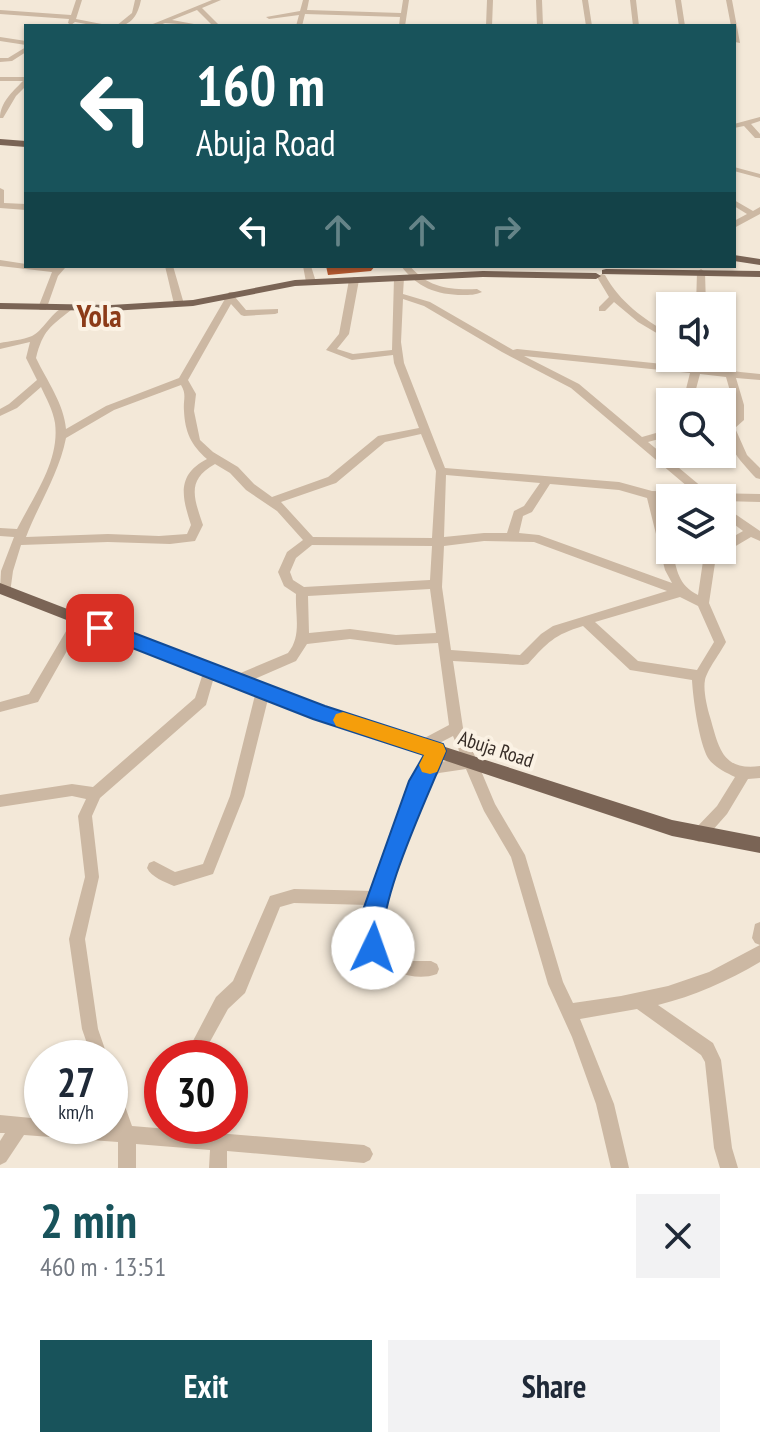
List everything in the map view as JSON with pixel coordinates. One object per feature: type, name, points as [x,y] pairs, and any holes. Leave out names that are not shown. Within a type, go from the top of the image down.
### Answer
[{"type":"main road","points":[[0,142],[24,144]]},
{"type":"main road","points":[[736,258],[760,262]]},
{"type":"main road","points":[[0,306],[68,308],[179,304],[232,297],[274,285],[483,274],[581,275],[716,269],[760,274]]},
{"type":"main road","name":"Abuja Road","points":[[3,589],[236,681],[429,748],[699,835],[760,845]]},
{"type":"street","points":[[72,21],[79,0]]},
{"type":"street","points":[[122,24],[135,14],[138,0]]},
{"type":"street","points":[[155,24],[218,0]]},
{"type":"street","points":[[300,24],[306,0]]},
{"type":"street","points":[[402,24],[406,0]]},
{"type":"street","points":[[489,24],[490,0]]},
{"type":"street","points":[[539,0],[540,24]]},
{"type":"street","points":[[585,0],[589,24]]},
{"type":"street","points":[[633,0],[636,24]]},
{"type":"street","points":[[678,0],[682,24]]},
{"type":"street","points":[[729,0],[734,24]]},
{"type":"street","points":[[197,7],[215,24]]},
{"type":"street","points":[[0,12],[94,24]]},
{"type":"street","points":[[269,17],[304,12],[403,15]]},
{"type":"street","points":[[348,23],[352,14]]},
{"type":"street","points":[[27,24],[39,15]]},
{"type":"street","points":[[162,21],[186,24]]},
{"type":"street","points":[[736,33],[738,42]]},
{"type":"street","points":[[0,39],[24,45]]},
{"type":"street","points":[[0,60],[10,60],[24,48]]},
{"type":"street","points":[[0,79],[24,80]]},
{"type":"street","points":[[0,115],[24,82]]},
{"type":"street","points":[[13,95],[24,95]]},
{"type":"street","points":[[736,126],[759,120]]},
{"type":"street","points":[[746,123],[758,136]]},
{"type":"street","points":[[736,170],[760,176]]},
{"type":"street","points":[[0,190],[0,204],[24,204]]},
{"type":"street","points":[[736,204],[754,214],[757,225]]},
{"type":"street","points":[[736,224],[754,214]]},
{"type":"street","points":[[0,263],[24,265]]},
{"type":"street","points":[[50,322],[49,308],[61,268]]},
{"type":"street","points":[[170,268],[179,304]]},
{"type":"street","points":[[308,268],[311,282]]},
{"type":"street","points":[[406,268],[425,287],[477,292]]},
{"type":"street","points":[[701,272],[701,292]]},
{"type":"street","points":[[602,273],[615,296],[656,330]]},
{"type":"street","points":[[399,278],[397,352],[441,471],[436,584],[456,728],[489,807],[518,855],[556,984],[605,1104],[620,1168]]},
{"type":"street","points":[[354,280],[344,334],[331,350],[352,357],[397,352]]},
{"type":"street","points":[[430,306],[438,290]]},
{"type":"street","points":[[398,295],[430,306],[575,386],[691,484]]},
{"type":"street","points":[[602,309],[615,296]]},
{"type":"street","points":[[61,437],[110,408],[183,380],[232,297],[244,313],[275,311]]},
{"type":"street","points":[[3,589],[4,563],[20,538],[50,472],[61,437],[60,421],[31,358],[36,338],[68,308]]},
{"type":"street","points":[[0,348],[36,338]]},
{"type":"street","points":[[0,348],[31,358]]},
{"type":"street","points":[[505,350],[656,360]]},
{"type":"street","points":[[727,372],[760,377]]},
{"type":"street","points":[[730,373],[734,388]]},
{"type":"street","points":[[183,380],[191,394],[189,411],[195,441],[215,459],[234,470],[250,487],[272,501],[310,541]]},
{"type":"street","points":[[0,413],[42,381]]},
{"type":"street","points":[[736,397],[740,413],[736,422]]},
{"type":"street","points":[[272,501],[332,480],[382,439],[426,430]]},
{"type":"street","points":[[642,440],[656,436]]},
{"type":"street","points":[[736,445],[759,474]]},
{"type":"street","points":[[0,532],[52,543],[124,538],[157,541],[191,538],[197,525],[190,505],[189,483],[197,467],[215,459]]},
{"type":"street","points":[[441,471],[619,486],[656,495]]},
{"type":"street","points":[[512,537],[518,514],[528,509],[546,482]]},
{"type":"street","points":[[652,495],[671,570],[682,592]]},
{"type":"street","points":[[736,498],[760,498]]},
{"type":"street","points":[[736,520],[755,534],[736,542]]},
{"type":"street","points":[[436,584],[302,592],[288,583],[284,572],[291,555],[310,541],[439,542],[512,537],[548,541],[682,592],[703,603]]},
{"type":"street","points":[[709,564],[703,603],[720,642],[701,676],[701,708],[709,746],[722,763],[744,774],[760,772]]},
{"type":"street","points":[[236,681],[292,657],[303,639],[302,592]]},
{"type":"street","points":[[446,655],[523,660],[545,637],[585,620],[682,592]]},
{"type":"street","points":[[0,707],[33,698],[79,619]]},
{"type":"street","points":[[585,620],[635,666],[701,676]]},
{"type":"street","points":[[303,639],[350,634],[396,640],[444,638]]},
{"type":"street","points":[[94,1040],[77,939],[92,877],[85,816],[95,794],[201,701],[210,670]]},
{"type":"street","points":[[154,868],[174,879],[208,869],[237,796],[263,691]]},
{"type":"street","points":[[427,773],[429,748],[456,728]]},
{"type":"street","points":[[431,969],[411,969],[380,958],[371,940],[379,898],[420,781],[427,773],[471,762]]},
{"type":"street","points":[[699,835],[722,810],[744,774]]},
{"type":"street","points":[[0,801],[72,790],[95,794]]},
{"type":"street","points":[[202,1040],[222,1003],[239,987],[275,901],[294,896],[379,898]]},
{"type":"street","points":[[760,929],[760,938]]},
{"type":"street","points":[[569,1012],[683,992],[713,980],[760,953]]},
{"type":"street","points":[[639,1001],[707,1049],[713,1060],[723,1148],[729,1168]]},
{"type":"street","points":[[0,1124],[24,1126]]},
{"type":"street","points":[[0,1156],[20,1126]]},
{"type":"street","points":[[127,1144],[127,1168]]},
{"type":"street","points":[[218,1168],[219,1144]]},
{"type":"street","points":[[248,1144],[364,1154]]},
{"type":"slow traffic","points":[[343,720],[436,751],[430,765]]},
{"type":"district","name":"Yola","points":[[99,317]]},
{"type":"route","points":[[100,628],[320,713],[436,751],[427,773],[420,781],[375,910],[371,940],[373,948]]}]
